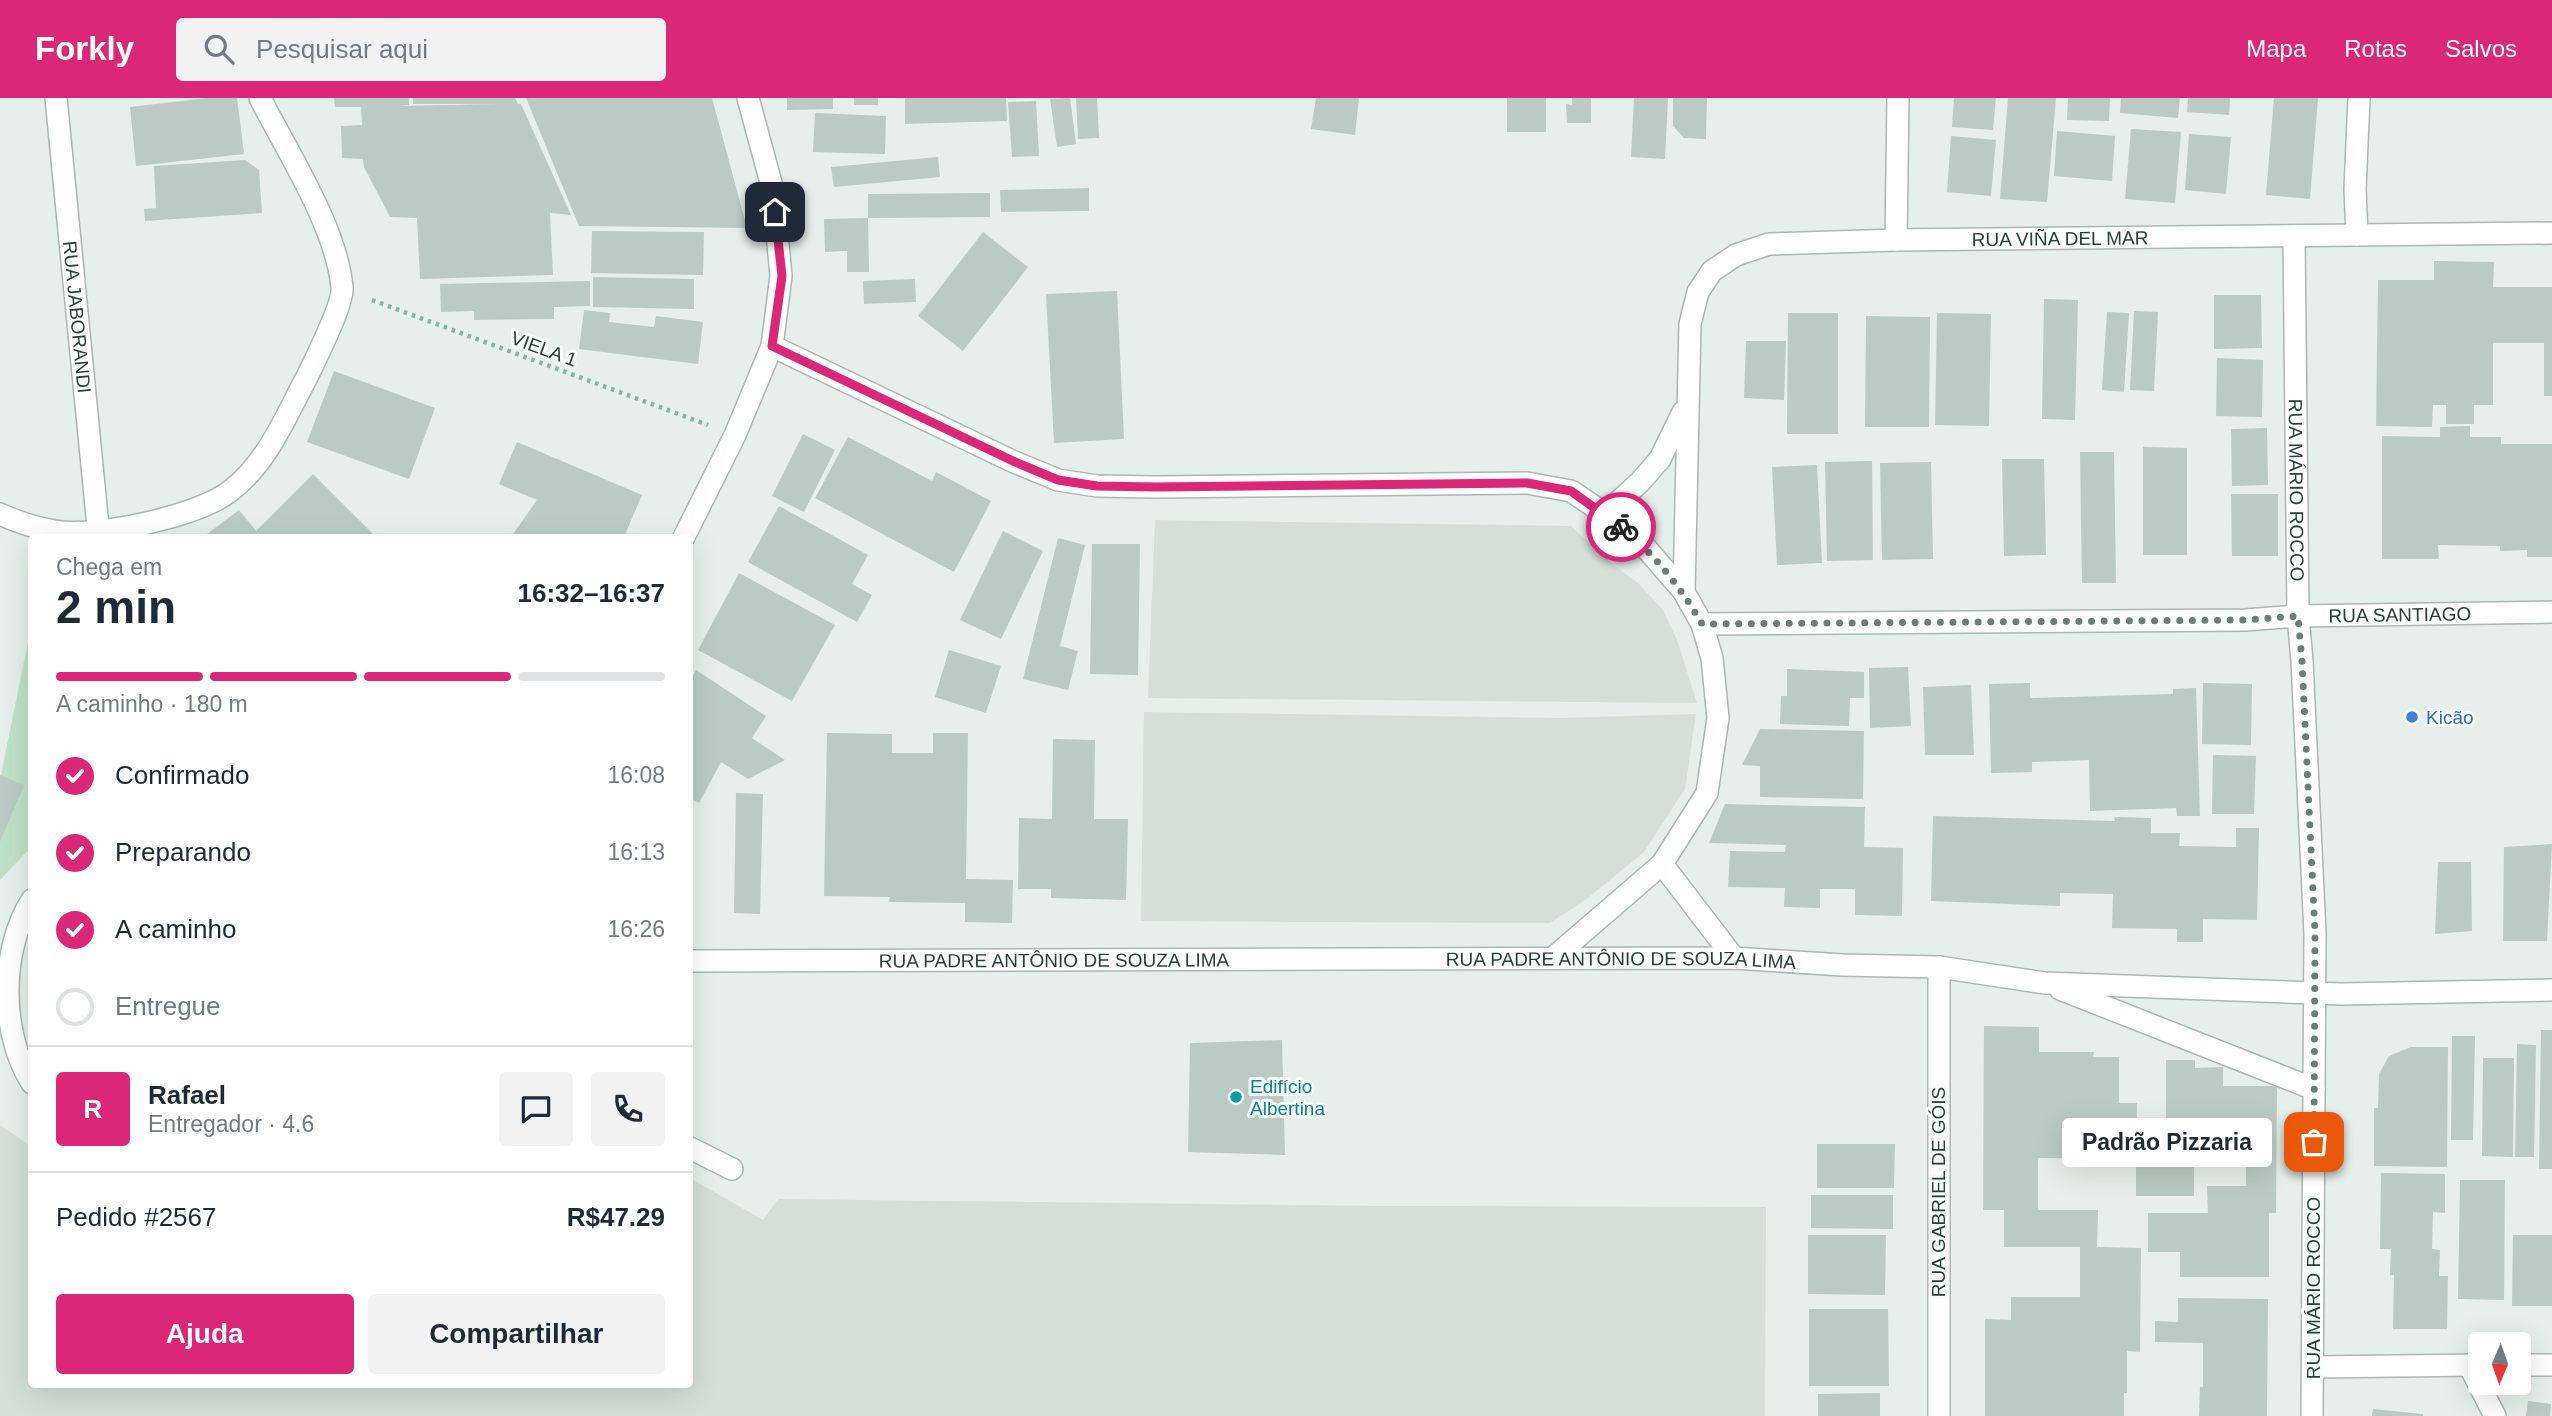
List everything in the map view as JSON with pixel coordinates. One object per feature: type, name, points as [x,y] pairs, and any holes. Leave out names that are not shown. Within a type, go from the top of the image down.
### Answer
[{"type":"street","name":"RUA JABORANDI","points":[[56,98],[99,534]]},
{"type":"street","points":[[0,514],[57,532],[99,534],[171,519],[228,493],[263,457],[325,342],[343,290],[333,244],[260,98]]},
{"type":"street","points":[[686,534],[735,435],[772,346],[782,276],[773,190],[748,98]]},
{"type":"street","points":[[1896,240],[1898,98]]},
{"type":"street","points":[[2357,235],[2355,189],[2359,98]]},
{"type":"street","name":"RUA VIÑA DEL MAR","points":[[1684,592],[1690,324],[1698,292],[1712,271],[1736,254],[1769,244],[1896,240],[2552,233]]},
{"type":"street","name":"RUA MÁRIO ROCCO","points":[[2294,236],[2298,616],[2315,933],[2312,1416]]},
{"type":"street","points":[[772,346],[1058,480],[1097,486],[1156,487],[1527,483],[1571,491],[1605,514],[1646,548],[1684,592],[1702,624],[1712,658],[1718,718],[1707,793],[1662,864],[1553,958]]},
{"type":"street","name":"RUA VIÑA DEL MAR","points":[[1605,514],[1640,482],[1660,459],[1687,404]]},
{"type":"street","name":"RUA SANTIAGO","points":[[1702,624],[2245,620],[2298,616],[2552,612]]},
{"type":"street","points":[[1662,864],[1734,958]]},
{"type":"street","points":[[28,907],[10,941],[3,965],[2,990],[4,1034],[28,1078]]},
{"type":"street","name":"RUA PADRE ANTÔNIO DE SOUZA LIMA","points":[[693,961],[1734,958],[1842,965],[1939,967],[2045,983],[2342,993],[2552,990]]},
{"type":"street","name":"RUA GABRIEL DE GÓIS","points":[[1939,967],[1939,1416]]},
{"type":"street","points":[[2045,983],[2314,1089]]},
{"type":"street","points":[[693,1150],[732,1169]]},
{"type":"street","points":[[2313,1367],[2468,1365]]},
{"type":"street","points":[[2531,1365],[2552,1365]]},
{"type":"street","points":[[2486,1395],[2495,1416]]},
{"type":"path","name":"VIELA 1","points":[[343,290],[735,435]]},
{"type":"shaded area","points":[[1155,520],[1571,526],[1611,563],[1639,584],[1663,610],[1677,640],[1697,703],[1148,698]]},
{"type":"shaded area","points":[[1144,712],[1561,718],[1696,714],[1685,789],[1644,852],[1588,898],[1550,923],[1141,921]]},
{"type":"shaded area","points":[[0,1125],[28,1144],[28,1388],[693,1388],[693,1180],[763,1220],[778,1199],[1766,1207],[1765,1416],[0,1416]]},
{"type":"green space","points":[[28,642],[28,850],[0,880],[0,780]]},
{"type":"building","points":[[206,98],[237,98],[244,154],[136,166],[130,107]]},
{"type":"building","points":[[334,98],[409,98],[409,105],[398,106],[497,104],[413,104],[413,98],[515,98],[518,104],[521,104],[571,215],[550,213],[553,275],[420,279],[417,218],[390,217],[364,167],[363,159],[342,158],[341,126],[362,125],[361,107],[335,107]]},
{"type":"building","points":[[526,98],[712,98],[747,228],[579,226]]},
{"type":"building","points":[[787,98],[833,98],[833,109],[787,110]]},
{"type":"building","points":[[854,98],[878,98],[878,105],[854,105]]},
{"type":"building","points":[[905,98],[1006,98],[1007,121],[905,124]]},
{"type":"building","points":[[1070,98],[1076,144],[1057,147],[1050,99]]},
{"type":"building","points":[[1076,98],[1097,98],[1099,138],[1078,139]]},
{"type":"building","points":[[1316,98],[1359,98],[1355,135],[1311,129]]},
{"type":"building","points":[[1507,98],[1546,98],[1546,132],[1507,132]]},
{"type":"building","points":[[1572,98],[1591,98],[1591,123],[1567,123],[1566,104],[1572,105]]},
{"type":"building","points":[[1634,98],[1668,98],[1665,159],[1631,157]]},
{"type":"building","points":[[1673,98],[1707,98],[1706,139],[1684,138],[1673,126]]},
{"type":"building","points":[[1954,98],[1996,98],[1993,130],[1952,127]]},
{"type":"building","points":[[2008,98],[2056,98],[2047,202],[2000,199]]},
{"type":"building","points":[[2068,98],[2110,98],[2109,121],[2067,120]]},
{"type":"building","points":[[2121,98],[2180,98],[2178,118],[2120,113]]},
{"type":"building","points":[[2188,98],[2230,98],[2229,115],[2187,112]]},
{"type":"building","points":[[2274,98],[2318,98],[2310,199],[2266,195]]},
{"type":"building","points":[[1036,101],[1039,156],[1012,157],[1008,102]]},
{"type":"building","points":[[815,113],[886,116],[885,154],[813,152]]},
{"type":"building","points":[[2131,129],[2181,132],[2175,203],[2125,199]]},
{"type":"building","points":[[2057,131],[2115,136],[2112,181],[2054,176]]},
{"type":"building","points":[[2189,134],[2231,137],[2226,194],[2185,190]]},
{"type":"building","points":[[1951,136],[1996,140],[1991,196],[1947,192]]},
{"type":"building","points":[[938,157],[940,177],[834,187],[831,167]]},
{"type":"building","points":[[245,160],[259,170],[262,213],[145,221],[144,209],[156,208],[154,166]]},
{"type":"building","points":[[1089,188],[1089,211],[1001,212],[1000,190]]},
{"type":"building","points":[[990,193],[990,217],[868,218],[868,194]]},
{"type":"building","points":[[868,218],[869,272],[847,272],[847,251],[825,252],[824,219]]},
{"type":"building","points":[[592,231],[704,232],[703,275],[591,273]]},
{"type":"building","points":[[983,232],[1028,267],[963,351],[918,316]]},
{"type":"building","points":[[2434,261],[2494,262],[2493,287],[2552,287],[2552,396],[2544,396],[2544,343],[2493,343],[2493,405],[2474,405],[2474,424],[2446,424],[2446,405],[2433,405],[2432,427],[2376,426],[2378,280],[2434,280]]},
{"type":"building","points":[[593,277],[694,279],[694,309],[593,307]]},
{"type":"building","points":[[915,279],[916,302],[864,304],[863,281]]},
{"type":"building","points":[[590,281],[590,306],[554,307],[554,319],[474,320],[474,311],[441,312],[440,284]]},
{"type":"building","points":[[1117,291],[1124,439],[1054,443],[1046,294]]},
{"type":"building","points":[[2214,295],[2261,295],[2262,348],[2214,349]]},
{"type":"building","points":[[2044,299],[2078,300],[2075,420],[2042,419]]},
{"type":"building","points":[[584,310],[610,313],[609,322],[654,327],[656,316],[703,322],[698,364],[579,349]]},
{"type":"building","points":[[2134,311],[2158,312],[2154,391],[2130,390]]},
{"type":"building","points":[[2107,312],[2129,313],[2124,392],[2102,390]]},
{"type":"building","points":[[1788,313],[1838,313],[1838,434],[1787,434]]},
{"type":"building","points":[[1937,313],[1991,314],[1989,426],[1935,425]]},
{"type":"building","points":[[1866,316],[1930,317],[1929,427],[1865,427]]},
{"type":"building","points":[[1746,341],[1786,341],[1784,400],[1744,398]]},
{"type":"building","points":[[2217,358],[2263,360],[2262,417],[2216,416]]},
{"type":"building","points":[[334,371],[435,408],[409,479],[307,442]]},
{"type":"building","points":[[2470,426],[2470,437],[2501,437],[2501,444],[2552,444],[2552,557],[2527,557],[2527,550],[2500,551],[2500,546],[2438,545],[2439,559],[2382,559],[2382,436],[2440,437],[2440,427]]},
{"type":"building","points":[[2267,428],[2268,485],[2232,486],[2231,429]]},
{"type":"building","points":[[803,434],[835,450],[804,512],[772,496]]},
{"type":"building","points":[[848,437],[932,481],[936,472],[991,501],[954,572],[815,498]]},
{"type":"building","points":[[517,442],[642,495],[625,534],[513,534],[537,500],[499,484]]},
{"type":"building","points":[[2143,447],[2187,448],[2187,555],[2143,555]]},
{"type":"building","points":[[2080,452],[2114,452],[2116,583],[2082,583]]},
{"type":"building","points":[[2002,459],[2044,459],[2046,555],[2004,556]]},
{"type":"building","points":[[1872,461],[1873,560],[1827,561],[1825,462]]},
{"type":"building","points":[[1931,462],[1933,559],[1882,560],[1880,463]]},
{"type":"building","points":[[1817,465],[1822,563],[1777,565],[1772,467]]},
{"type":"building","points":[[313,474],[373,534],[259,534],[256,531]]},
{"type":"building","points":[[2231,494],[2278,494],[2278,556],[2232,556]]},
{"type":"building","points":[[779,506],[868,555],[852,584],[872,595],[857,622],[748,562]]},
{"type":"building","points":[[239,510],[259,534],[207,534]]},
{"type":"building","points":[[1003,531],[1043,551],[1001,639],[960,620]]},
{"type":"building","points":[[1058,538],[1085,545],[1060,646],[1078,651],[1068,690],[1023,679]]},
{"type":"building","points":[[1092,544],[1140,544],[1138,675],[1090,674]]},
{"type":"building","points":[[739,573],[835,625],[792,701],[698,650]]},
{"type":"building","points":[[949,650],[1001,666],[986,713],[935,697]]},
{"type":"building","points":[[1908,667],[1911,726],[1870,728],[1869,668]]},
{"type":"building","points":[[1787,669],[1864,672],[1864,698],[1850,698],[1849,726],[1780,724],[1781,696],[1787,696]]},
{"type":"building","points":[[696,670],[766,716],[752,738],[785,760],[748,779],[721,762],[699,803],[693,800],[693,675]]},
{"type":"building","points":[[2030,683],[2030,698],[2173,694],[2173,689],[2196,688],[2200,816],[2177,816],[2176,808],[2090,811],[2089,760],[2032,762],[2032,772],[1991,773],[1989,684]]},
{"type":"building","points":[[2203,683],[2252,684],[2251,745],[2202,744]]},
{"type":"building","points":[[1971,685],[1974,755],[1925,755],[1923,687]]},
{"type":"building","points":[[1760,729],[1864,731],[1863,799],[1760,797],[1760,766],[1742,765]]},
{"type":"building","points":[[827,733],[892,734],[892,753],[933,753],[933,733],[968,733],[966,879],[1013,880],[1012,923],[965,922],[965,903],[889,902],[890,897],[824,896]]},
{"type":"building","points":[[1053,739],[1095,740],[1094,819],[1128,819],[1126,900],[1051,898],[1051,889],[1018,889],[1019,818],[1052,819]]},
{"type":"building","points":[[2213,755],[2256,756],[2254,814],[2212,814]]},
{"type":"building","points":[[0,775],[24,785],[0,842]]},
{"type":"building","points":[[736,793],[763,794],[760,914],[734,913]]},
{"type":"building","points":[[1725,804],[1865,807],[1864,847],[1903,848],[1902,916],[1855,915],[1855,889],[1820,889],[1820,908],[1784,907],[1785,888],[1728,887],[1730,851],[1785,852],[1786,845],[1709,843]]},
{"type":"building","points":[[1933,816],[2115,821],[2114,817],[2151,818],[2151,833],[2180,833],[2179,846],[2236,847],[2236,828],[2259,828],[2257,920],[2203,919],[2203,942],[2177,942],[2177,929],[2112,928],[2113,894],[2060,893],[2060,906],[1931,901]]},
{"type":"building","points":[[2552,844],[2547,941],[2503,941],[2504,847]]},
{"type":"building","points":[[2438,862],[2471,862],[2472,931],[2435,934]]},
{"type":"building","points":[[1984,1026],[2039,1027],[2039,1052],[2094,1052],[2093,1057],[2119,1057],[2119,1103],[2137,1103],[2137,1132],[2166,1132],[2166,1060],[2195,1060],[2195,1068],[2223,1067],[2223,1086],[2277,1086],[2276,1213],[2269,1213],[2269,1277],[2180,1277],[2180,1252],[2148,1252],[2148,1213],[2208,1213],[2207,1186],[2246,1186],[2246,1143],[2223,1143],[2223,1167],[2194,1166],[2194,1196],[2136,1196],[2136,1145],[2119,1145],[2119,1159],[2038,1158],[2038,1210],[2098,1210],[2097,1247],[2141,1248],[2140,1352],[2127,1351],[2124,1416],[1985,1416],[1985,1319],[2011,1320],[2011,1297],[2080,1297],[2080,1247],[2004,1247],[2004,1210],[1983,1210]]},
{"type":"building","points":[[2541,1030],[2552,1030],[2552,1169],[2539,1169]]},
{"type":"building","points":[[2452,1036],[2475,1036],[2473,1140],[2451,1140]]},
{"type":"building","name":"Edifício Albertina","points":[[1282,1040],[1285,1155],[1188,1152],[1190,1043]]},
{"type":"building","points":[[2517,1044],[2536,1045],[2534,1157],[2515,1157]]},
{"type":"building","points":[[2411,1047],[2448,1047],[2447,1167],[2374,1166],[2374,1108],[2378,1108],[2379,1074],[2389,1056]]},
{"type":"building","points":[[2483,1058],[2514,1058],[2513,1157],[2482,1156]]},
{"type":"building","points":[[1817,1144],[1895,1144],[1894,1188],[1817,1188]]},
{"type":"building","points":[[2381,1173],[2445,1174],[2445,1213],[2433,1212],[2432,1249],[2440,1250],[2439,1276],[2448,1276],[2447,1329],[2393,1329],[2394,1275],[2390,1275],[2391,1249],[2380,1249]]},
{"type":"building","points":[[2460,1180],[2505,1180],[2504,1300],[2458,1299]]},
{"type":"building","points":[[1811,1195],[1893,1195],[1893,1229],[1811,1228]]},
{"type":"building","points":[[1808,1235],[1886,1235],[1885,1295],[1808,1294]]},
{"type":"building","points":[[2513,1235],[2552,1235],[2552,1306],[2512,1306]]},
{"type":"building","points":[[2178,1298],[2268,1299],[2267,1416],[2199,1416],[2200,1387],[2203,1387],[2203,1343],[2155,1342],[2155,1321],[2178,1322]]},
{"type":"building","points":[[1809,1309],[1888,1309],[1889,1386],[1809,1386]]},
{"type":"building","points":[[1880,1393],[1880,1416],[1818,1416],[1818,1394]]},
{"type":"building","points":[[2528,1401],[2551,1404],[2550,1416],[2526,1416]]},
{"type":"building","points":[[2373,1409],[2423,1414],[2423,1416],[2372,1416]]},
{"type":"way so far","points":[[1621,527],[1646,548],[1684,592],[1702,624],[2245,620],[2298,616],[2315,933],[2314,1142]]},
{"type":"place","name":"Kicão","points":[[2412,717]]},
{"type":"place","name":"Edifício Albertina","points":[[1236,1097]]},
{"type":"place","name":"Padrão Pizzaria","points":[[2314,1142]]},
{"type":"route","points":[[775,212],[782,276],[772,346],[1058,480],[1097,486],[1156,487],[1527,483],[1571,491],[1621,527]]}]
